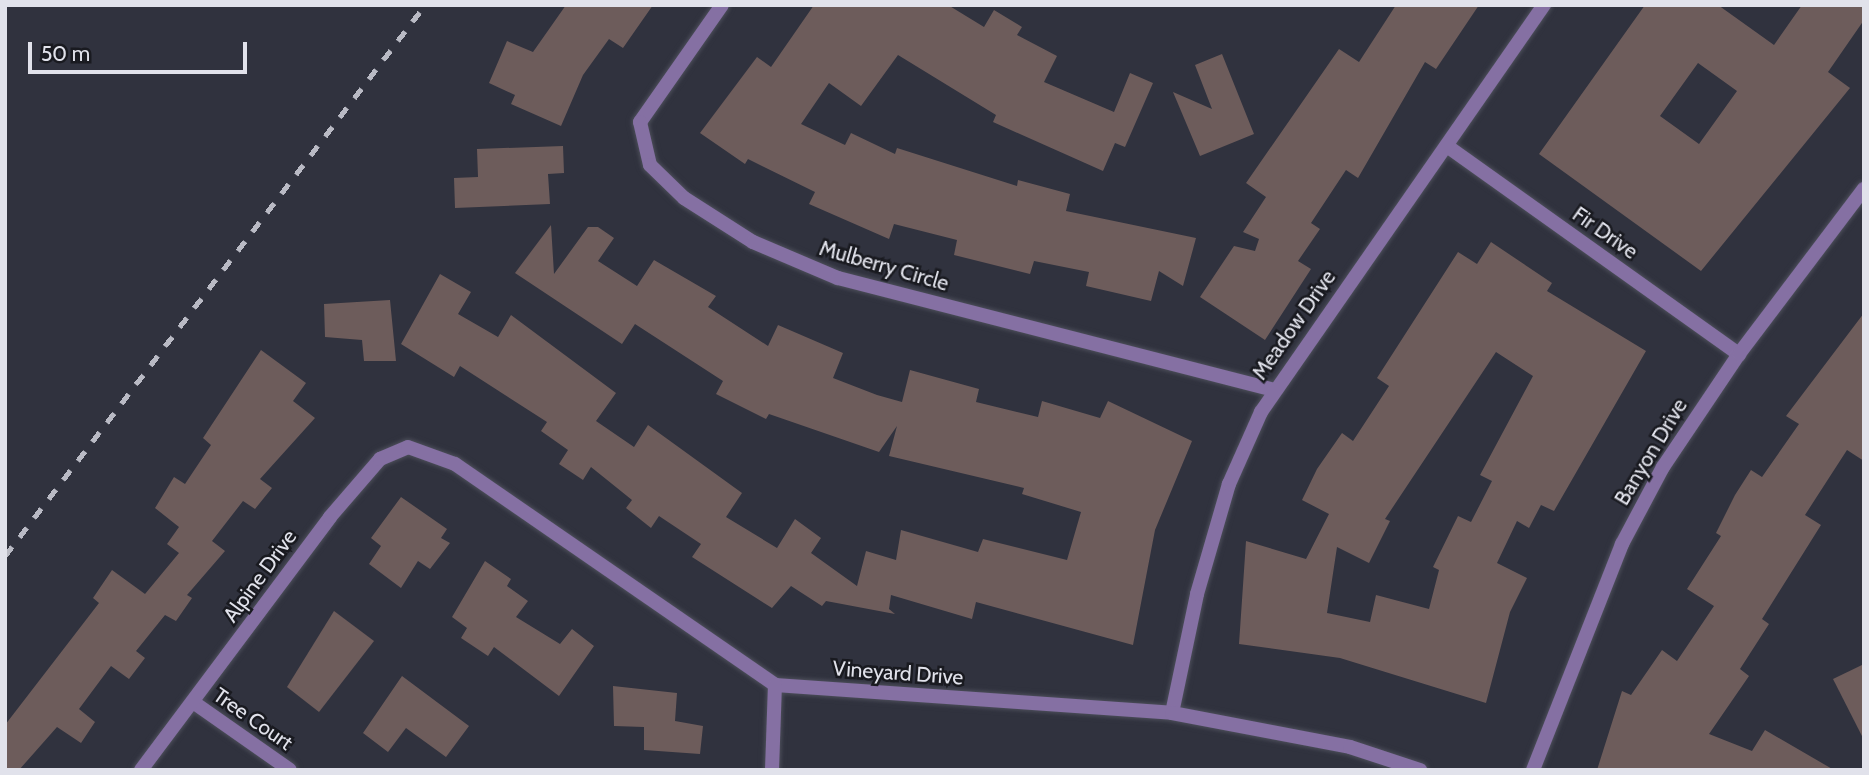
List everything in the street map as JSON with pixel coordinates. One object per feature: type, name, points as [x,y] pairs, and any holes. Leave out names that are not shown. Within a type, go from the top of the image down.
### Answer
[{"type":"street","name":"Mulberry Circle","points":[[722,5],[640,122],[650,165],[684,198],[753,242],[838,278],[1273,390]]},
{"type":"street","name":"Meadow Drive","points":[[1172,713],[1196,594],[1229,484],[1273,390],[1544,5]]},
{"type":"street","name":"Fir Drive","points":[[1447,146],[1739,354]]},
{"type":"street","name":"Banyon Drive","points":[[1533,770],[1622,544],[1663,467],[1739,354],[1864,189]]},
{"type":"street","name":"Alpine Drive","points":[[141,770],[380,458],[408,447],[437,455],[775,685]]},
{"type":"street","name":"Vineyard Drive","points":[[775,685],[1172,713],[1350,747],[1420,770]]},
{"type":"street","points":[[772,770],[775,685]]},
{"type":"street","name":"Tree Court","points":[[193,702],[290,770]]},
{"type":"building","points":[[566,5],[653,5],[623,48],[609,39],[583,75],[561,126],[511,104],[515,95],[489,83],[507,41],[533,52]]},
{"type":"building","points":[[814,5],[948,5],[984,27],[994,10],[1022,27],[1017,35],[1057,56],[1044,82],[1114,112],[1130,73],[1153,83],[1125,147],[1115,143],[1103,171],[993,122],[996,115],[898,55],[861,106],[829,83],[801,124],[845,145],[851,133],[895,154],[897,148],[1017,186],[1018,180],[1070,194],[1066,211],[1196,238],[1183,286],[1159,271],[1151,301],[1086,286],[1089,272],[1034,261],[1030,274],[954,255],[957,240],[894,224],[889,239],[809,204],[815,192],[748,159],[745,164],[700,133],[757,57],[771,67]]},
{"type":"building","points":[[1396,5],[1479,5],[1436,69],[1425,62],[1358,178],[1346,170],[1311,223],[1320,229],[1298,261],[1311,269],[1265,340],[1200,297],[1234,246],[1255,251],[1259,239],[1243,232],[1266,197],[1246,183],[1339,49],[1359,62]]},
{"type":"building","points":[[1645,5],[1718,5],[1774,45],[1802,5],[1864,5],[1864,20],[1828,72],[1850,88],[1701,271],[1539,154]],"holes":[[[1698,63],[1737,91],[1699,144],[1660,116]]]},
{"type":"building","points":[[1222,54],[1254,134],[1200,156],[1173,92],[1212,109],[1195,65]]},
{"type":"building","points":[[563,146],[564,173],[548,174],[550,204],[455,208],[454,178],[478,177],[477,149]]},
{"type":"building","points":[[551,225],[554,274],[588,227],[598,227],[614,238],[598,261],[637,286],[654,260],[716,296],[708,307],[768,346],[778,325],[843,353],[833,378],[877,395],[902,402],[910,370],[979,389],[976,402],[1038,417],[1042,401],[1100,418],[1108,401],[1192,441],[1155,530],[1133,645],[976,602],[972,619],[891,595],[889,609],[895,614],[826,601],[822,606],[791,586],[772,608],[692,557],[701,544],[659,516],[651,528],[626,508],[632,500],[591,467],[583,480],[559,464],[568,450],[541,431],[547,422],[460,366],[454,377],[401,344],[440,274],[471,292],[458,314],[498,337],[511,315],[616,393],[596,421],[634,447],[648,425],[742,493],[726,517],[777,548],[795,519],[821,538],[811,553],[857,586],[866,551],[896,560],[901,530],[978,552],[983,539],[1067,560],[1081,512],[1022,494],[1024,488],[889,456],[897,426],[879,452],[769,414],[766,419],[716,394],[723,381],[635,324],[622,344],[515,273]]},
{"type":"building","points":[[1491,242],[1552,283],[1547,291],[1646,351],[1554,511],[1541,505],[1529,528],[1517,521],[1497,563],[1527,578],[1510,612],[1486,703],[1340,658],[1239,644],[1246,541],[1306,559],[1329,514],[1302,500],[1317,469],[1342,433],[1353,441],[1389,386],[1377,378],[1458,252],[1477,264]],"holes":[[[1496,352],[1533,376],[1480,475],[1492,481],[1471,522],[1458,516],[1433,567],[1439,570],[1429,609],[1376,595],[1370,622],[1327,613],[1337,547],[1369,563],[1390,521],[1385,519]]]},
{"type":"building","points":[[390,300],[396,361],[364,361],[362,340],[325,337],[324,304]]},
{"type":"building","points":[[1864,313],[1864,461],[1847,450],[1805,515],[1821,525],[1762,619],[1769,624],[1740,669],[1749,676],[1709,734],[1752,751],[1765,730],[1834,770],[1597,770],[1622,691],[1631,695],[1662,650],[1677,661],[1714,606],[1687,589],[1721,536],[1716,533],[1735,495],[1751,470],[1762,477],[1799,424],[1786,416]]},
{"type":"building","points":[[261,350],[306,383],[293,401],[315,418],[260,479],[272,488],[255,509],[243,501],[212,541],[225,551],[187,595],[192,598],[176,621],[165,615],[136,651],[145,658],[129,679],[111,666],[79,709],[95,722],[81,743],[57,727],[19,770],[5,770],[5,725],[99,603],[93,598],[112,570],[145,594],[179,553],[167,544],[179,527],[155,508],[174,477],[185,484],[211,445],[203,438]]},
{"type":"building","points":[[401,497],[447,529],[441,538],[450,543],[430,569],[418,561],[401,588],[369,564],[381,546],[371,538]]},
{"type":"building","points":[[485,561],[511,579],[507,586],[528,601],[516,617],[560,644],[572,629],[594,646],[559,696],[494,647],[488,656],[461,638],[467,628],[452,617]]},
{"type":"building","points":[[334,611],[374,641],[319,712],[287,687]]},
{"type":"building","points":[[1864,664],[1864,740],[1833,679]]},
{"type":"building","points":[[402,676],[469,726],[446,757],[406,728],[388,752],[363,733]]},
{"type":"building","points":[[613,686],[677,693],[675,721],[703,726],[700,754],[644,750],[644,727],[614,726]]},
{"type":"railway","points":[[5,556],[425,5]]}]
